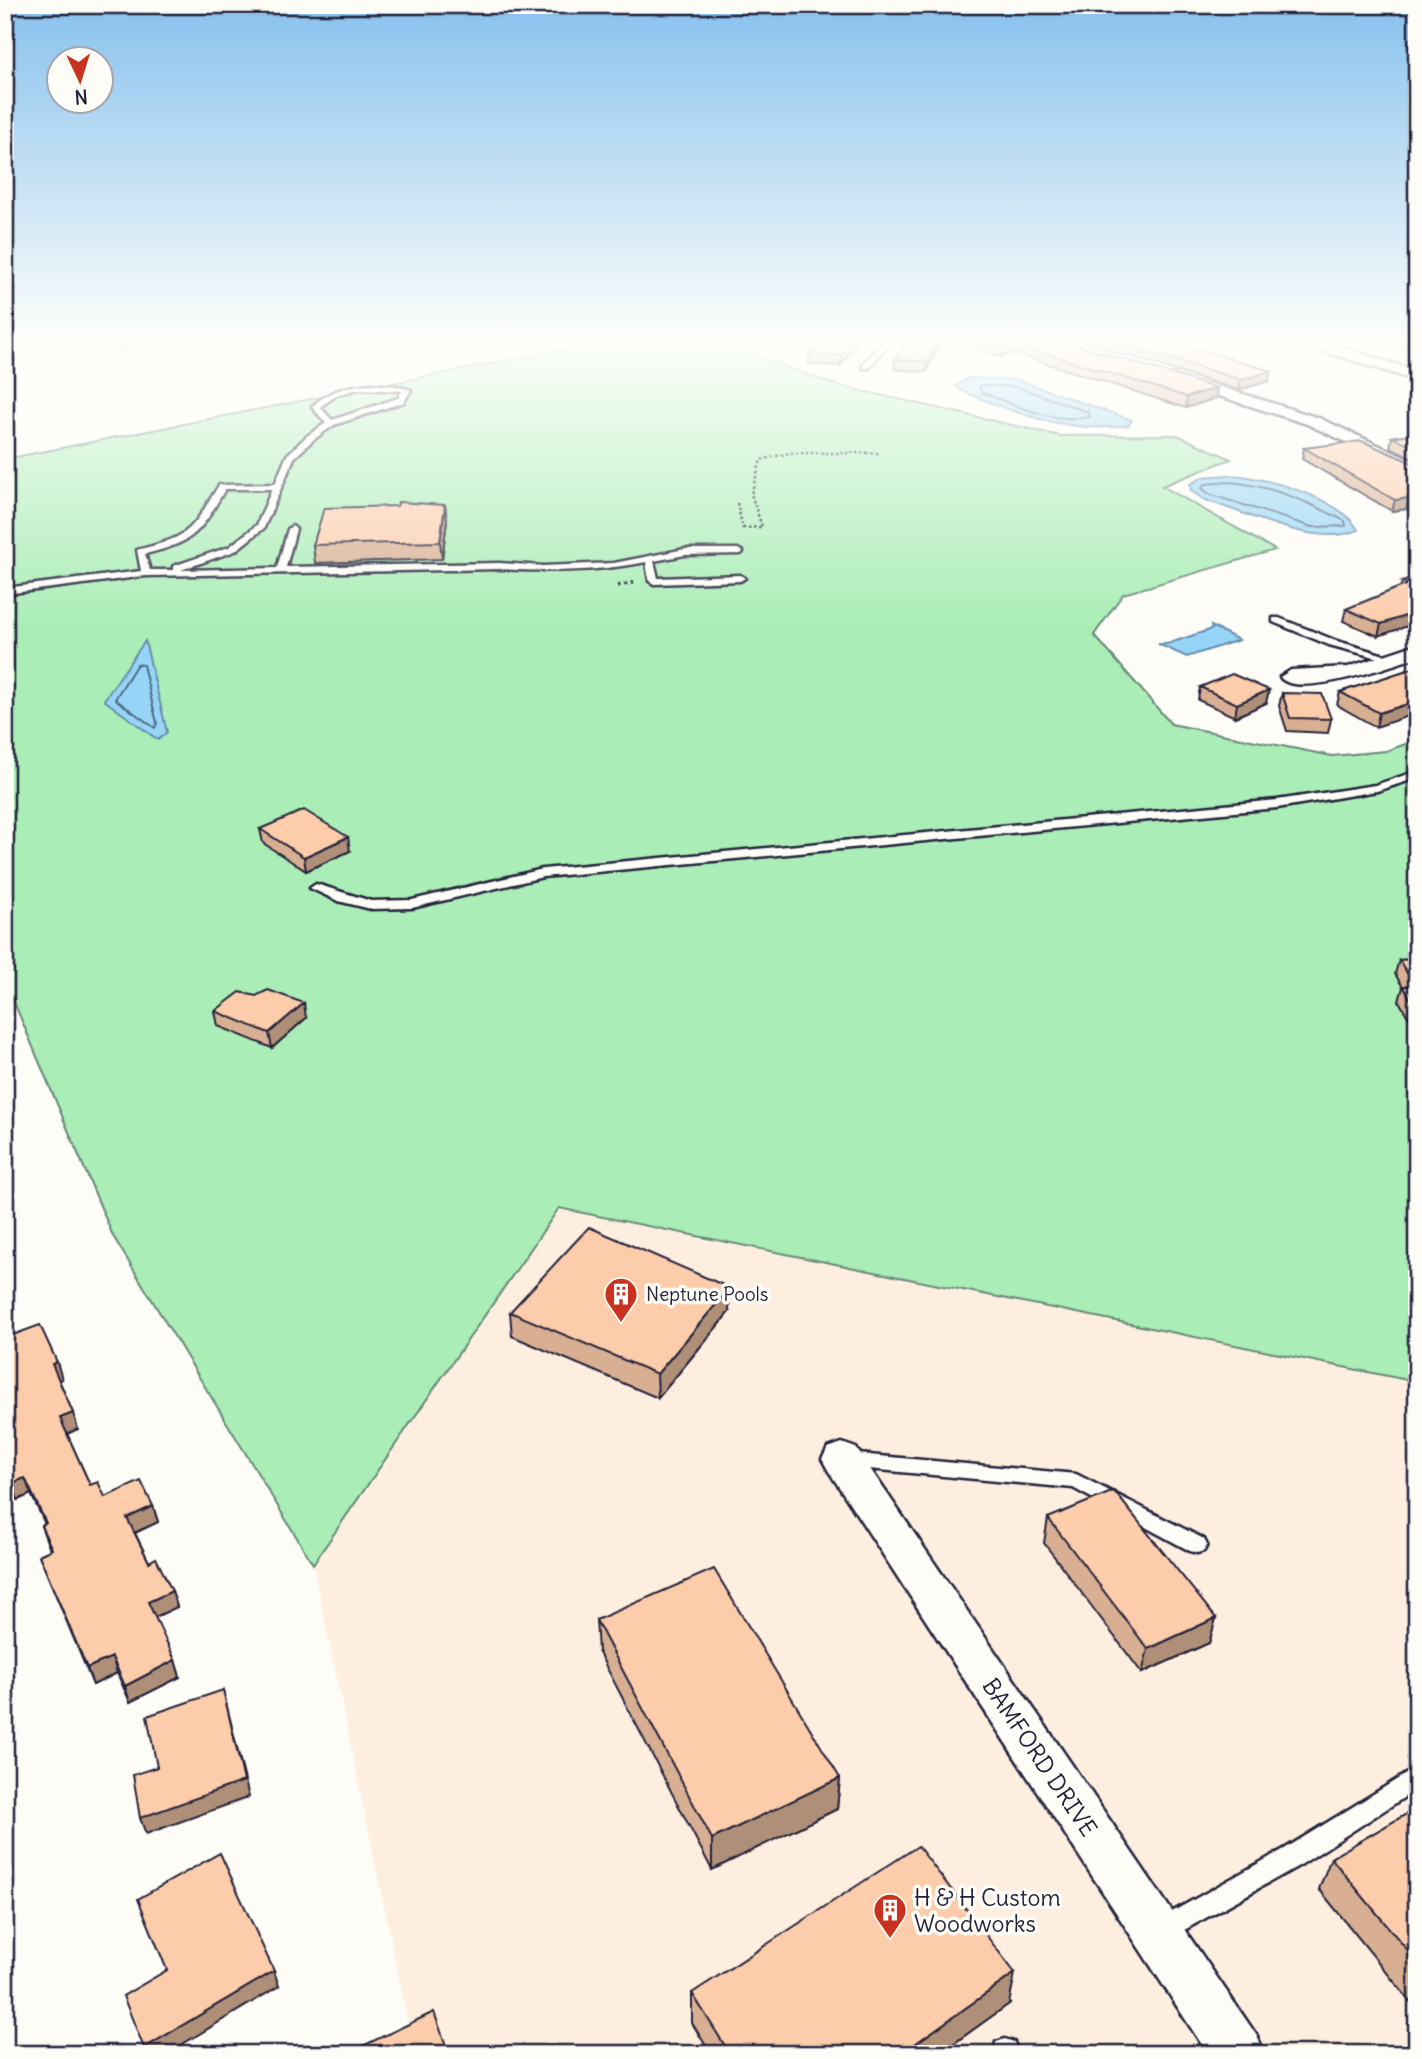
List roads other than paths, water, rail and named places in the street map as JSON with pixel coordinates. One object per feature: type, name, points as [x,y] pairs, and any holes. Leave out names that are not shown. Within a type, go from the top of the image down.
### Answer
[{"type":"street","points":[[1349,438],[1417,470]]},
{"type":"street","points":[[1291,677],[1351,673],[1417,650]]},
{"type":"street","name":"BAMFORD DRIVE","points":[[842,1460],[1239,2054]]},
{"type":"lane","points":[[5,591],[190,565],[232,549],[261,526],[290,457],[313,438]]},
{"type":"lane","points":[[146,573],[140,552],[174,544],[196,533],[222,487],[278,486]]},
{"type":"lane","points":[[280,572],[292,529]]},
{"type":"lane","points":[[146,573],[499,566],[543,569],[650,561],[685,552],[738,552]]},
{"type":"lane","points":[[223,553],[218,561],[219,568],[229,573]]},
{"type":"lane","points":[[650,561],[654,581],[740,578]]},
{"type":"lane","points":[[1276,620],[1333,643],[1393,659]]},
{"type":"lane","points":[[316,888],[371,905],[412,904],[543,873],[1289,803],[1377,788],[1417,774]]},
{"type":"lane","points":[[842,1460],[1076,1481],[1197,1545]]},
{"type":"lane","points":[[1157,1932],[1294,1856],[1417,1777]]},
{"type":"water","points":[[1228,475],[1280,484],[1319,499],[1349,518],[1358,530],[1323,535],[1303,532],[1205,500],[1191,491],[1190,484],[1203,477]]},
{"type":"water","points":[[1211,626],[1239,640],[1187,657],[1158,644],[1167,644],[1212,629]]},
{"type":"water","points":[[145,641],[167,732],[158,740],[104,700]]},
{"type":"place","name":"Neptune Pools","points":[[621,1324]]},
{"type":"place","name":"H & H Custom Woodworks","points":[[890,1940]]}]
